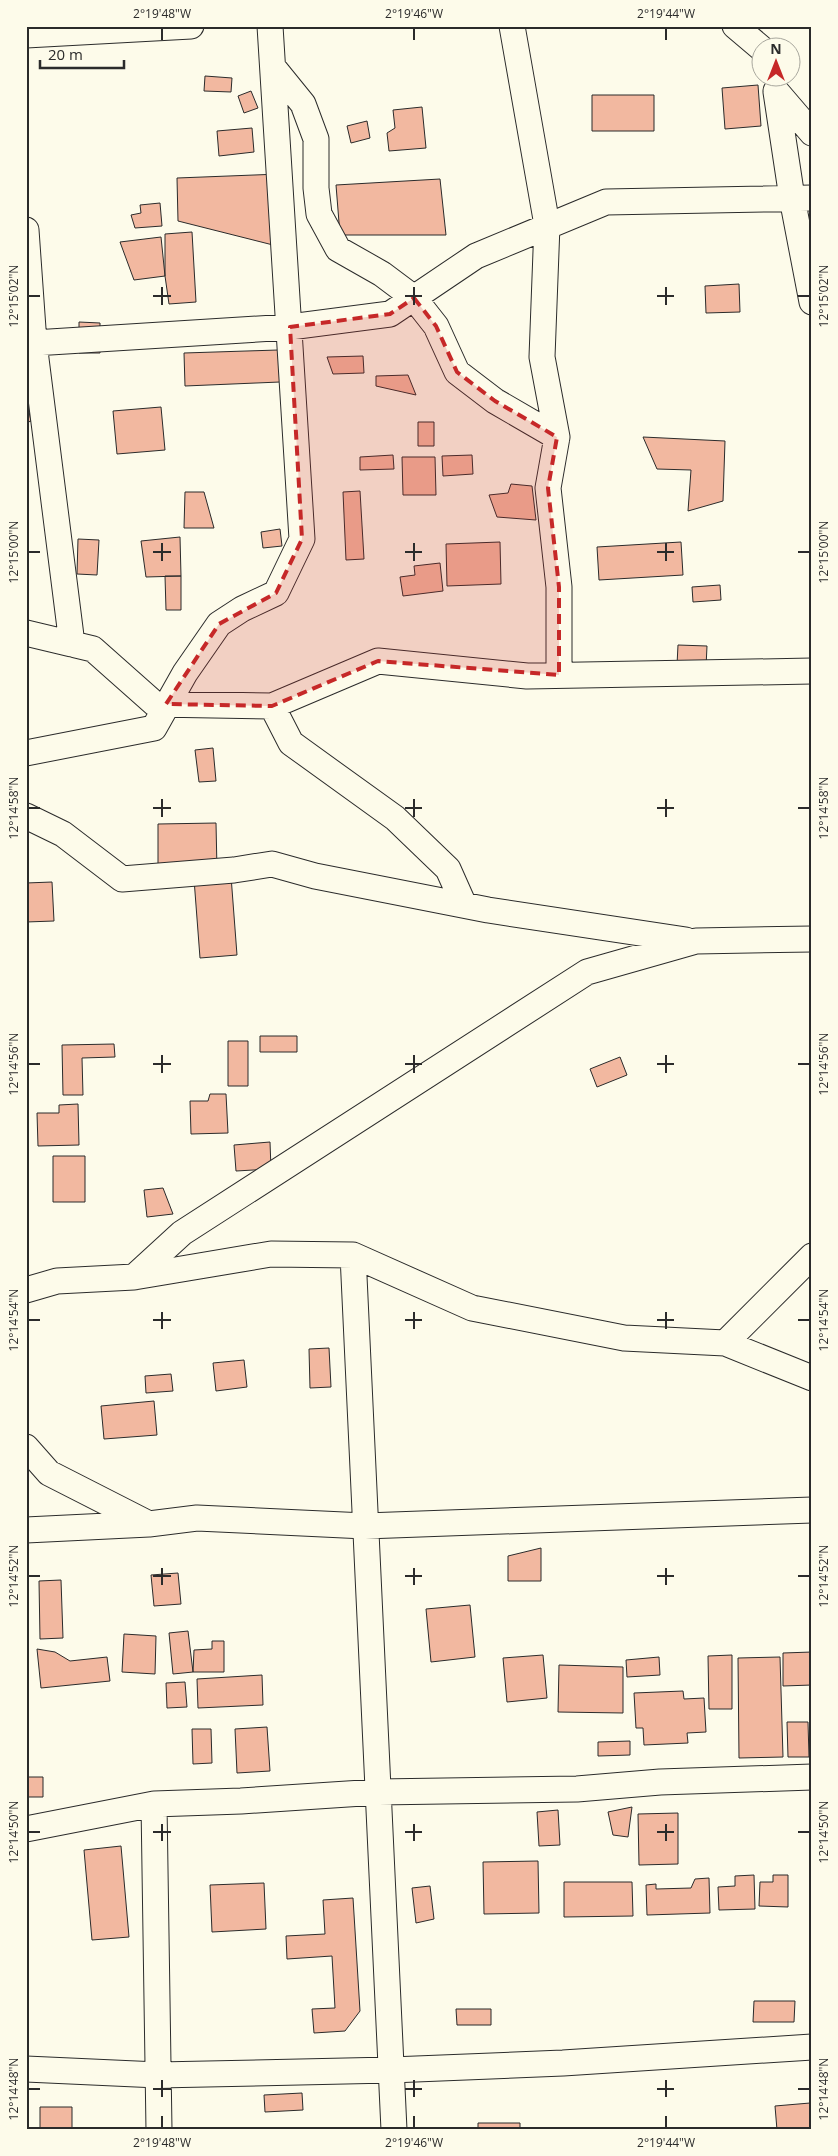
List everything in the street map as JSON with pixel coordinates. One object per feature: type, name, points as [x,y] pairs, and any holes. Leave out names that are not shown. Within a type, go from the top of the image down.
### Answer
[{"type":"street","points":[[26,36],[191,26]]},
{"type":"street","points":[[26,753],[154,728],[185,673],[219,624],[242,609],[276,593],[302,539],[270,26]]},
{"type":"street","points":[[512,26],[547,225],[542,357],[557,437],[548,488],[559,586],[559,675]]},
{"type":"street","points":[[735,26],[750,39]]},
{"type":"street","points":[[273,67],[303,104],[316,139],[316,188],[319,214],[338,249],[382,274],[414,298],[436,326],[457,372],[495,401],[557,437]]},
{"type":"street","points":[[774,88],[802,198],[812,302]]},
{"type":"street","points":[[775,88],[812,132]]},
{"type":"street","points":[[30,342],[290,326],[390,314],[476,256],[606,202],[802,198]]},
{"type":"street","points":[[26,230],[30,342],[72,644]]},
{"type":"street","points":[[26,633],[93,649],[155,704],[272,706],[378,661],[527,676],[812,671]]},
{"type":"street","points":[[272,706],[291,743],[395,818],[448,869],[464,905]]},
{"type":"street","points":[[26,816],[64,834],[122,879],[234,870],[272,864],[315,876],[464,905],[696,942],[812,939]]},
{"type":"street","points":[[134,1277],[182,1233],[587,972],[696,942]]},
{"type":"street","points":[[26,1290],[57,1281],[134,1277],[271,1254],[353,1255],[472,1308],[624,1338],[724,1343],[812,1378]]},
{"type":"street","points":[[353,1255],[394,2130]]},
{"type":"street","points":[[724,1343],[812,1256]]},
{"type":"street","points":[[26,1447],[48,1472],[149,1524]]},
{"type":"street","points":[[26,1530],[149,1524],[197,1518],[365,1526],[812,1510]]},
{"type":"street","points":[[26,1829],[154,1804],[241,1801],[378,1792],[577,1789],[660,1782],[812,1777]]},
{"type":"street","points":[[154,1804],[159,2130]]},
{"type":"street","points":[[26,2069],[158,2075],[391,2070],[563,2063],[812,2047]]},
{"type":"highlighted area","points":[[414,298],[436,326],[457,372],[495,401],[557,437],[548,488],[559,587],[559,675],[378,661],[272,706],[166,704],[219,624],[276,593],[302,539],[290,327],[390,314]]},
{"type":"building","points":[[205,76],[232,78],[231,92],[204,91]]},
{"type":"building","points":[[750,86],[750,88],[758,88],[761,126],[725,129],[722,88]]},
{"type":"building","points":[[251,91],[258,108],[244,113],[238,96]]},
{"type":"building","points":[[592,95],[654,95],[654,131],[592,131]]},
{"type":"building","points":[[422,107],[426,148],[389,151],[387,133],[395,128],[393,110]]},
{"type":"building","points":[[367,121],[370,138],[351,143],[347,126]]},
{"type":"building","points":[[252,128],[254,152],[219,156],[217,131]]},
{"type":"building","points":[[280,174],[277,246],[178,221],[177,178]]},
{"type":"building","points":[[440,179],[446,235],[340,235],[336,185]]},
{"type":"building","points":[[160,203],[162,226],[135,228],[131,215],[141,213],[140,205]]},
{"type":"building","points":[[192,232],[196,302],[169,304],[165,276],[165,234]]},
{"type":"building","points":[[161,237],[165,276],[134,280],[120,242]]},
{"type":"building","points":[[739,284],[740,312],[706,313],[705,286]]},
{"type":"building","points":[[79,322],[100,323],[100,353],[79,353]]},
{"type":"building","points":[[278,350],[280,382],[185,386],[184,353]]},
{"type":"building","points":[[363,356],[364,373],[333,374],[327,357]]},
{"type":"building","points":[[408,375],[416,395],[376,386],[376,376]]},
{"type":"building","points":[[26,398],[31,421],[26,423]]},
{"type":"building","points":[[161,407],[165,450],[117,454],[113,411]]},
{"type":"building","points":[[418,422],[434,422],[434,446],[418,446]]},
{"type":"building","points":[[643,437],[725,441],[723,501],[688,511],[691,470],[657,469]]},
{"type":"building","points":[[393,455],[394,469],[360,470],[360,457]]},
{"type":"building","points":[[472,455],[473,474],[443,476],[442,456]]},
{"type":"building","points":[[402,457],[435,457],[436,495],[403,495]]},
{"type":"building","points":[[511,484],[532,486],[536,520],[497,517],[489,495],[508,493]]},
{"type":"building","points":[[360,491],[364,559],[346,560],[343,492]]},
{"type":"building","points":[[185,492],[204,492],[214,528],[184,528]]},
{"type":"building","points":[[280,529],[282,546],[263,548],[261,532]]},
{"type":"building","points":[[180,537],[181,576],[146,577],[141,541]]},
{"type":"building","points":[[78,539],[99,540],[97,575],[77,574]]},
{"type":"building","points":[[500,542],[501,584],[447,586],[446,544]]},
{"type":"building","points":[[681,542],[683,575],[599,580],[597,547]]},
{"type":"building","points":[[440,563],[443,591],[403,596],[400,577],[415,575],[414,566]]},
{"type":"building","points":[[165,576],[181,576],[181,610],[166,610]]},
{"type":"building","points":[[720,585],[721,600],[693,602],[692,587]]},
{"type":"building","points":[[678,645],[707,646],[706,667],[677,665]]},
{"type":"building","points":[[213,748],[216,781],[199,782],[195,750]]},
{"type":"building","points":[[216,823],[217,870],[158,871],[158,824]]},
{"type":"building","points":[[231,876],[237,955],[200,958],[194,879]]},
{"type":"building","points":[[52,882],[54,921],[26,922],[26,883]]},
{"type":"building","points":[[260,1036],[297,1036],[297,1052],[260,1052]]},
{"type":"building","points":[[228,1041],[248,1041],[248,1086],[228,1086]]},
{"type":"building","points":[[114,1044],[115,1057],[82,1058],[83,1095],[63,1095],[62,1045]]},
{"type":"building","points":[[620,1057],[627,1075],[597,1087],[590,1069]]},
{"type":"building","points":[[210,1094],[226,1094],[228,1133],[191,1134],[190,1101],[208,1101]]},
{"type":"building","points":[[78,1104],[79,1145],[38,1146],[37,1113],[59,1113],[59,1105]]},
{"type":"building","points":[[270,1142],[271,1169],[236,1171],[234,1145]]},
{"type":"building","points":[[53,1156],[85,1156],[85,1202],[53,1202]]},
{"type":"building","points":[[163,1188],[173,1214],[147,1217],[144,1190]]},
{"type":"building","points":[[329,1348],[331,1387],[310,1388],[309,1349]]},
{"type":"building","points":[[244,1360],[247,1387],[216,1391],[213,1363]]},
{"type":"building","points":[[171,1374],[173,1391],[146,1393],[145,1376]]},
{"type":"building","points":[[154,1401],[157,1435],[104,1439],[101,1406]]},
{"type":"building","points":[[541,1548],[541,1581],[508,1581],[508,1556]]},
{"type":"building","points":[[178,1573],[181,1604],[154,1606],[151,1575]]},
{"type":"building","points":[[61,1580],[63,1638],[40,1639],[39,1581]]},
{"type":"building","points":[[470,1605],[475,1657],[431,1662],[426,1609]]},
{"type":"building","points":[[188,1631],[193,1672],[173,1674],[169,1633]]},
{"type":"building","points":[[124,1634],[156,1636],[155,1674],[122,1672]]},
{"type":"building","points":[[212,1641],[224,1641],[224,1672],[193,1672],[194,1650],[212,1649]]},
{"type":"building","points":[[37,1649],[55,1652],[70,1661],[107,1657],[110,1681],[41,1688]]},
{"type":"building","points":[[812,1652],[812,1685],[783,1686],[783,1653]]},
{"type":"building","points":[[543,1655],[547,1698],[507,1702],[503,1658]]},
{"type":"building","points":[[732,1655],[732,1709],[709,1709],[708,1656]]},
{"type":"building","points":[[659,1657],[660,1675],[627,1677],[626,1660]]},
{"type":"building","points":[[780,1657],[783,1757],[739,1758],[738,1658]]},
{"type":"building","points":[[559,1665],[623,1667],[623,1713],[558,1712]]},
{"type":"building","points":[[262,1675],[263,1705],[198,1708],[197,1679]]},
{"type":"building","points":[[185,1682],[187,1707],[167,1708],[166,1683]]},
{"type":"building","points":[[683,1691],[684,1699],[704,1698],[706,1732],[687,1733],[688,1743],[644,1745],[643,1728],[636,1728],[634,1693]]},
{"type":"building","points":[[787,1722],[808,1722],[809,1757],[788,1757]]},
{"type":"building","points":[[267,1727],[270,1771],[237,1773],[235,1729]]},
{"type":"building","points":[[192,1729],[211,1729],[212,1763],[193,1764]]},
{"type":"building","points":[[630,1741],[630,1755],[598,1756],[598,1742]]},
{"type":"building","points":[[26,1777],[43,1777],[43,1797],[26,1797]]},
{"type":"building","points":[[632,1807],[628,1837],[613,1835],[608,1812]]},
{"type":"building","points":[[558,1810],[560,1845],[539,1846],[537,1812]]},
{"type":"building","points":[[678,1813],[678,1864],[639,1865],[638,1814]]},
{"type":"building","points":[[121,1846],[129,1937],[92,1940],[84,1850]]},
{"type":"building","points":[[538,1861],[539,1913],[484,1914],[483,1862]]},
{"type":"building","points":[[754,1875],[755,1909],[719,1910],[718,1887],[735,1886],[735,1876]]},
{"type":"building","points":[[773,1875],[788,1875],[788,1907],[759,1906],[760,1882],[773,1882]]},
{"type":"building","points":[[709,1878],[710,1913],[647,1915],[646,1885],[656,1884],[656,1889],[691,1888],[695,1879]]},
{"type":"building","points":[[564,1882],[632,1882],[633,1916],[564,1917]]},
{"type":"building","points":[[264,1883],[266,1929],[212,1932],[210,1885]]},
{"type":"building","points":[[430,1886],[434,1919],[416,1923],[412,1888]]},
{"type":"building","points":[[353,1898],[360,2011],[345,2031],[314,2033],[312,2009],[335,2008],[332,1956],[287,1959],[286,1936],[325,1934],[323,1900]]},
{"type":"building","points":[[754,2001],[795,2001],[794,2022],[753,2022]]},
{"type":"building","points":[[456,2009],[491,2009],[491,2025],[457,2025]]},
{"type":"building","points":[[302,2093],[303,2110],[265,2112],[264,2095]]},
{"type":"building","points":[[810,2103],[812,2130],[777,2130],[775,2106]]},
{"type":"building","points":[[40,2107],[72,2107],[72,2129],[40,2129]]},
{"type":"building","points":[[478,2123],[520,2123],[520,2130],[478,2130]]}]
